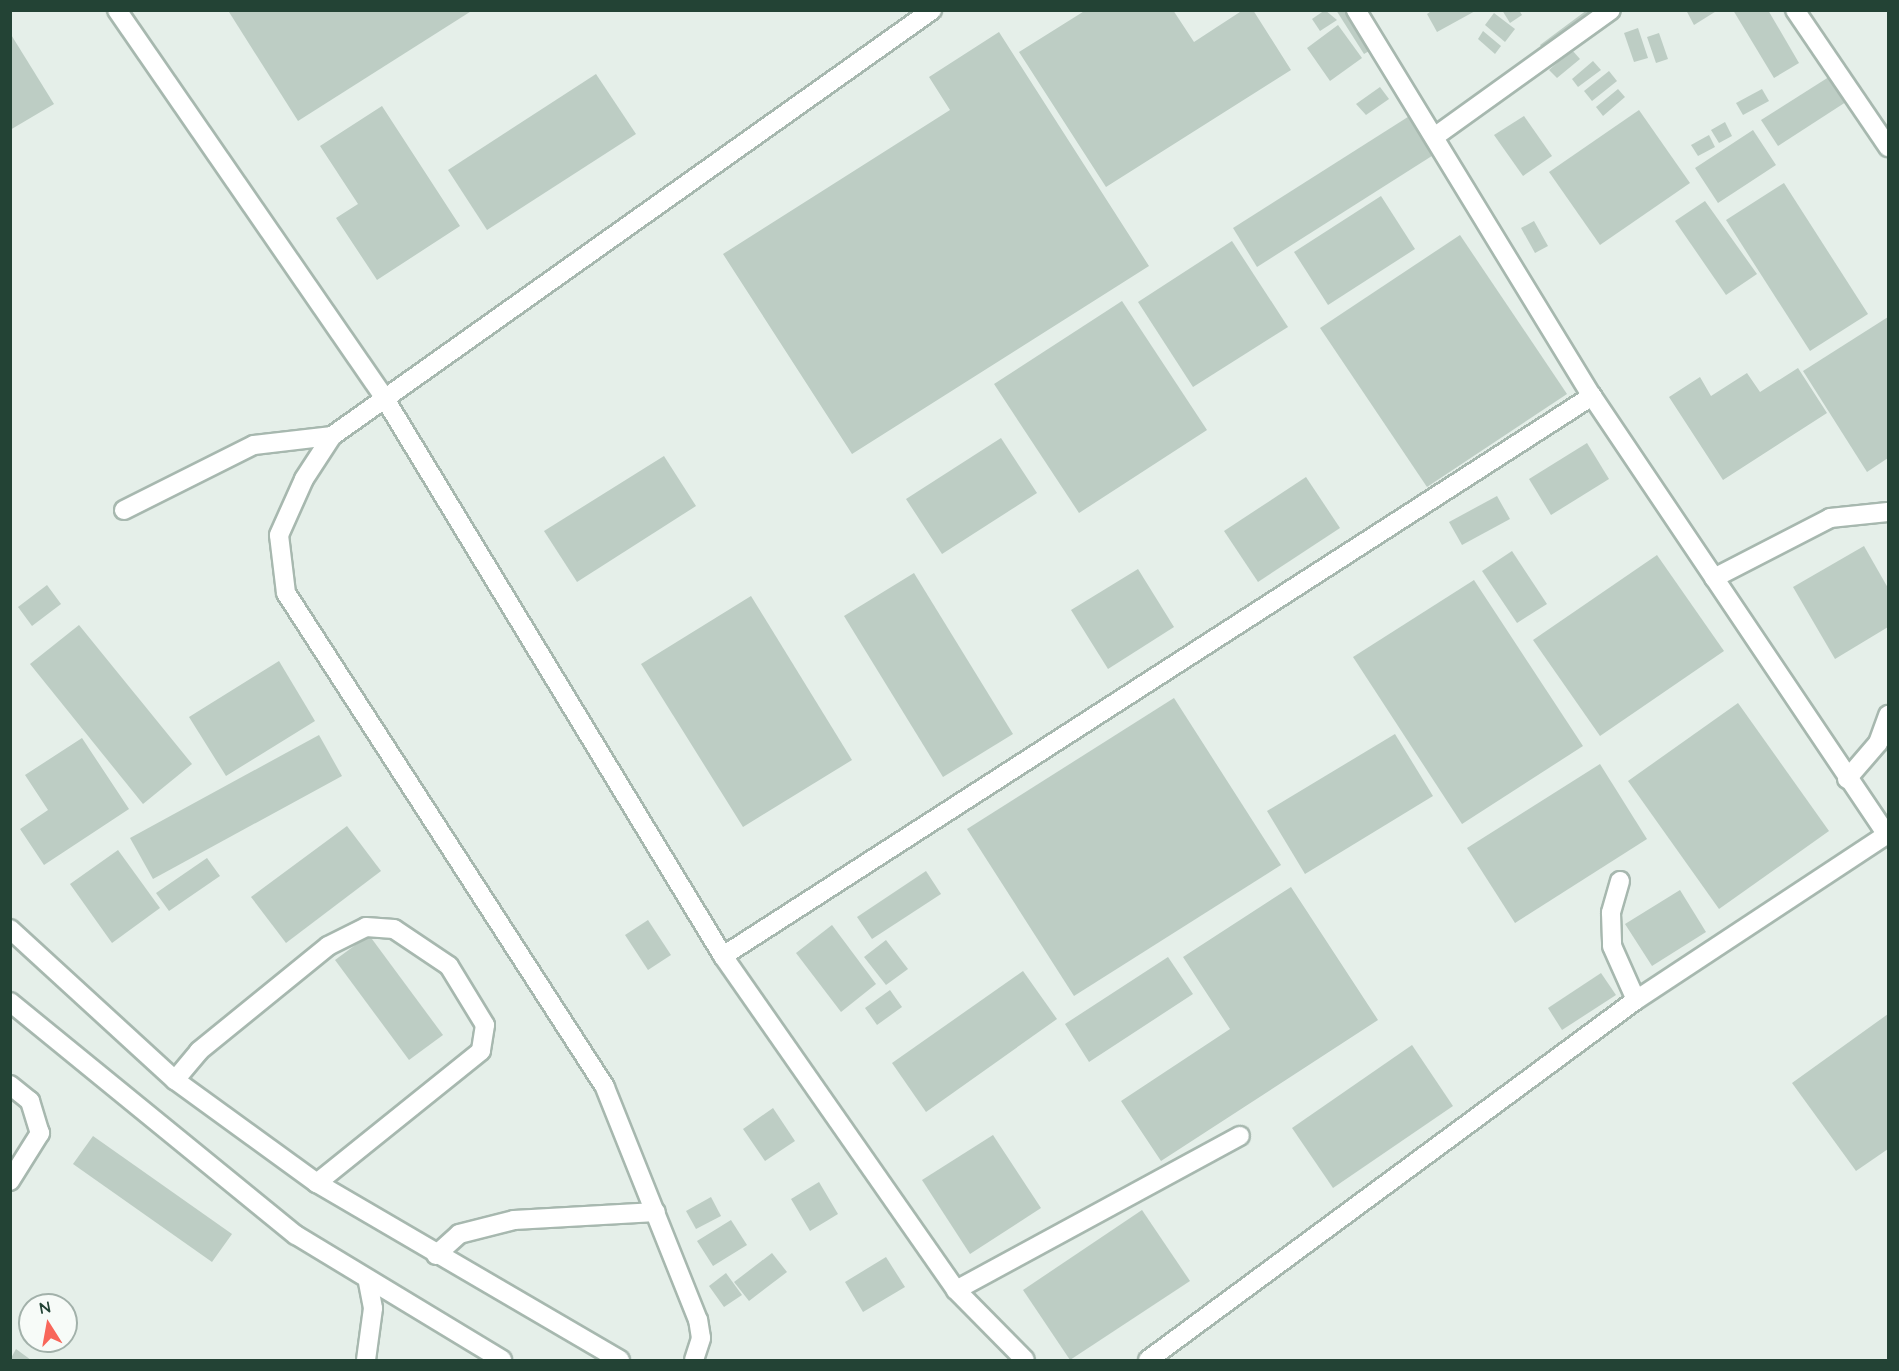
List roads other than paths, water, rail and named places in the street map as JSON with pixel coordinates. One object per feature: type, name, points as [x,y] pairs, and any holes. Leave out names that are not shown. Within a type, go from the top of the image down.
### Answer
[{"type":"main road","points":[[117,10],[385,399],[723,956],[956,1290],[1025,1360]]},
{"type":"main road","points":[[694,1360],[701,1338],[698,1320],[619,1117],[585,1053],[286,593],[279,536],[304,478],[332,436],[932,10]]},
{"type":"main road","points":[[1148,1360],[1636,1000],[1888,834],[1847,779],[1592,396],[1437,135],[1356,10]]},
{"type":"main road","points":[[1437,135],[1611,10]]},
{"type":"main road","points":[[1795,10],[1888,147]]},
{"type":"main road","points":[[723,956],[1592,396]]},
{"type":"main road","points":[[124,510],[254,445],[332,436]]},
{"type":"main road","points":[[1714,578],[1830,518],[1888,512]]},
{"type":"main road","points":[[1847,779],[1878,743],[1888,716]]},
{"type":"main road","points":[[1620,881],[1611,912],[1612,946],[1636,1000]]},
{"type":"main road","points":[[175,1080],[199,1051],[328,946],[366,927],[394,929],[449,966],[485,1025],[481,1051],[317,1183]]},
{"type":"main road","points":[[10,929],[175,1080],[317,1183],[436,1255],[620,1360]]},
{"type":"main road","points":[[10,1002],[226,1183],[368,1281],[502,1360]]},
{"type":"main road","points":[[10,1085],[30,1101],[40,1133],[10,1181]]},
{"type":"main road","points":[[956,1290],[1240,1136]]},
{"type":"main road","points":[[436,1255],[459,1234],[514,1220],[656,1212]]},
{"type":"main road","points":[[366,1360],[373,1308],[368,1281]]}]
